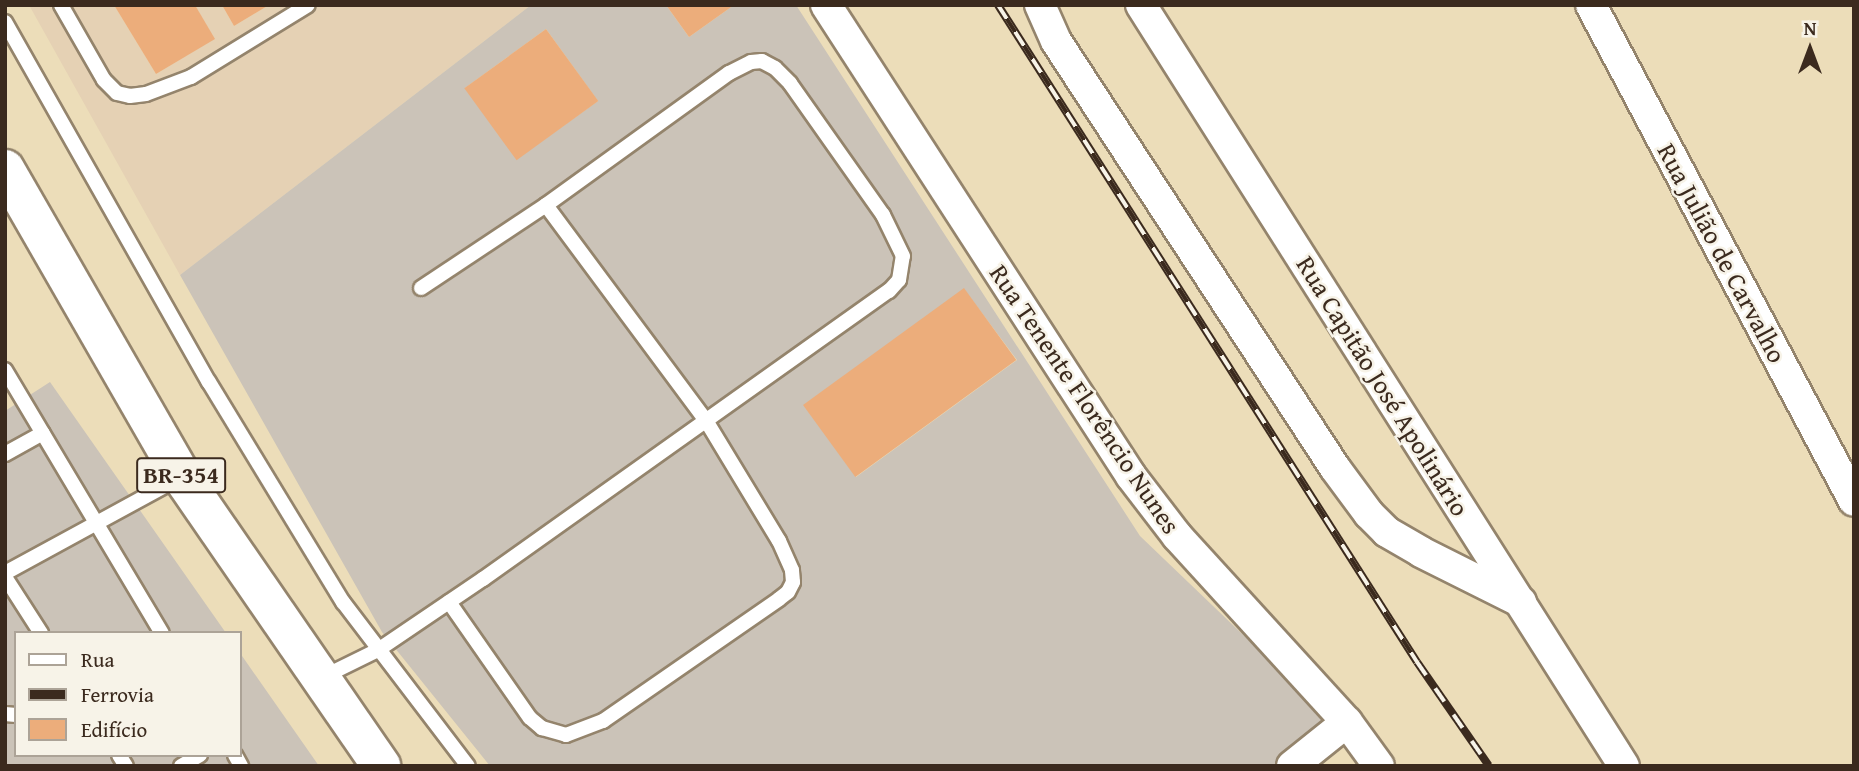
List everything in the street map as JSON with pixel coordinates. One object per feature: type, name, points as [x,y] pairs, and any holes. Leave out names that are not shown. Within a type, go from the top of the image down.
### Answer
[{"type":"main road","name":"BR-354","points":[[5,169],[16,211],[182,477],[381,766]]},
{"type":"street","name":"Rua Tenente Florêncio Nunes","points":[[826,5],[1131,476],[1177,536],[1347,722],[1379,766]]},
{"type":"street","points":[[1040,5],[1056,41],[1335,468],[1369,514],[1387,531],[1421,552],[1521,603]]},
{"type":"street","name":"Rua Capitão José Apolinário","points":[[1141,5],[1624,766]]},
{"type":"street","name":"Rua Julião de Carvalho","points":[[1591,5],[1854,501]]},
{"type":"street","points":[[1292,766],[1347,722]]},
{"type":"lane","points":[[61,5],[104,80],[117,93],[130,96],[146,94],[191,77],[308,5]]},
{"type":"lane","points":[[5,22],[209,382],[343,602],[468,766]]},
{"type":"lane","points":[[320,678],[378,650],[707,422],[889,290],[899,280],[903,270],[903,256],[897,238],[883,215],[790,83],[775,68],[762,61],[744,65],[546,205],[422,288]]},
{"type":"lane","points":[[449,602],[530,718],[542,727],[566,735],[603,721],[788,593],[793,582],[787,556],[707,422],[546,205]]},
{"type":"lane","points":[[5,370],[161,631]]},
{"type":"lane","points":[[5,454],[43,433]]},
{"type":"lane","points":[[40,631],[5,575],[182,477]]},
{"type":"lane","points":[[181,766],[197,757]]},
{"type":"shaded area","points":[[29,5],[114,5],[156,74],[214,39],[195,5],[222,5],[234,26],[269,5],[531,5],[180,275]]},
{"type":"shaded area","points":[[531,5],[666,5],[689,37],[734,5],[796,5],[1140,536],[1332,720],[1274,766],[490,766],[382,632],[180,275]],"holes":[[[546,29],[598,101],[517,159],[465,88]],[[964,289],[1017,360],[856,477],[804,405]]]},
{"type":"shaded area","points":[[50,382],[225,631],[14,631],[14,757],[242,757],[242,656],[319,766],[5,766],[5,411]]},
{"type":"building","points":[[114,5],[195,5],[215,39],[156,74]]},
{"type":"building","points":[[222,5],[269,5],[234,26]]},
{"type":"building","points":[[666,5],[734,5],[689,37]]},
{"type":"building","points":[[546,29],[598,101],[517,160],[464,88]]},
{"type":"building","points":[[964,288],[1016,360],[855,477],[803,405]]},
{"type":"railway","points":[[998,5],[1417,662],[1489,766]]}]
